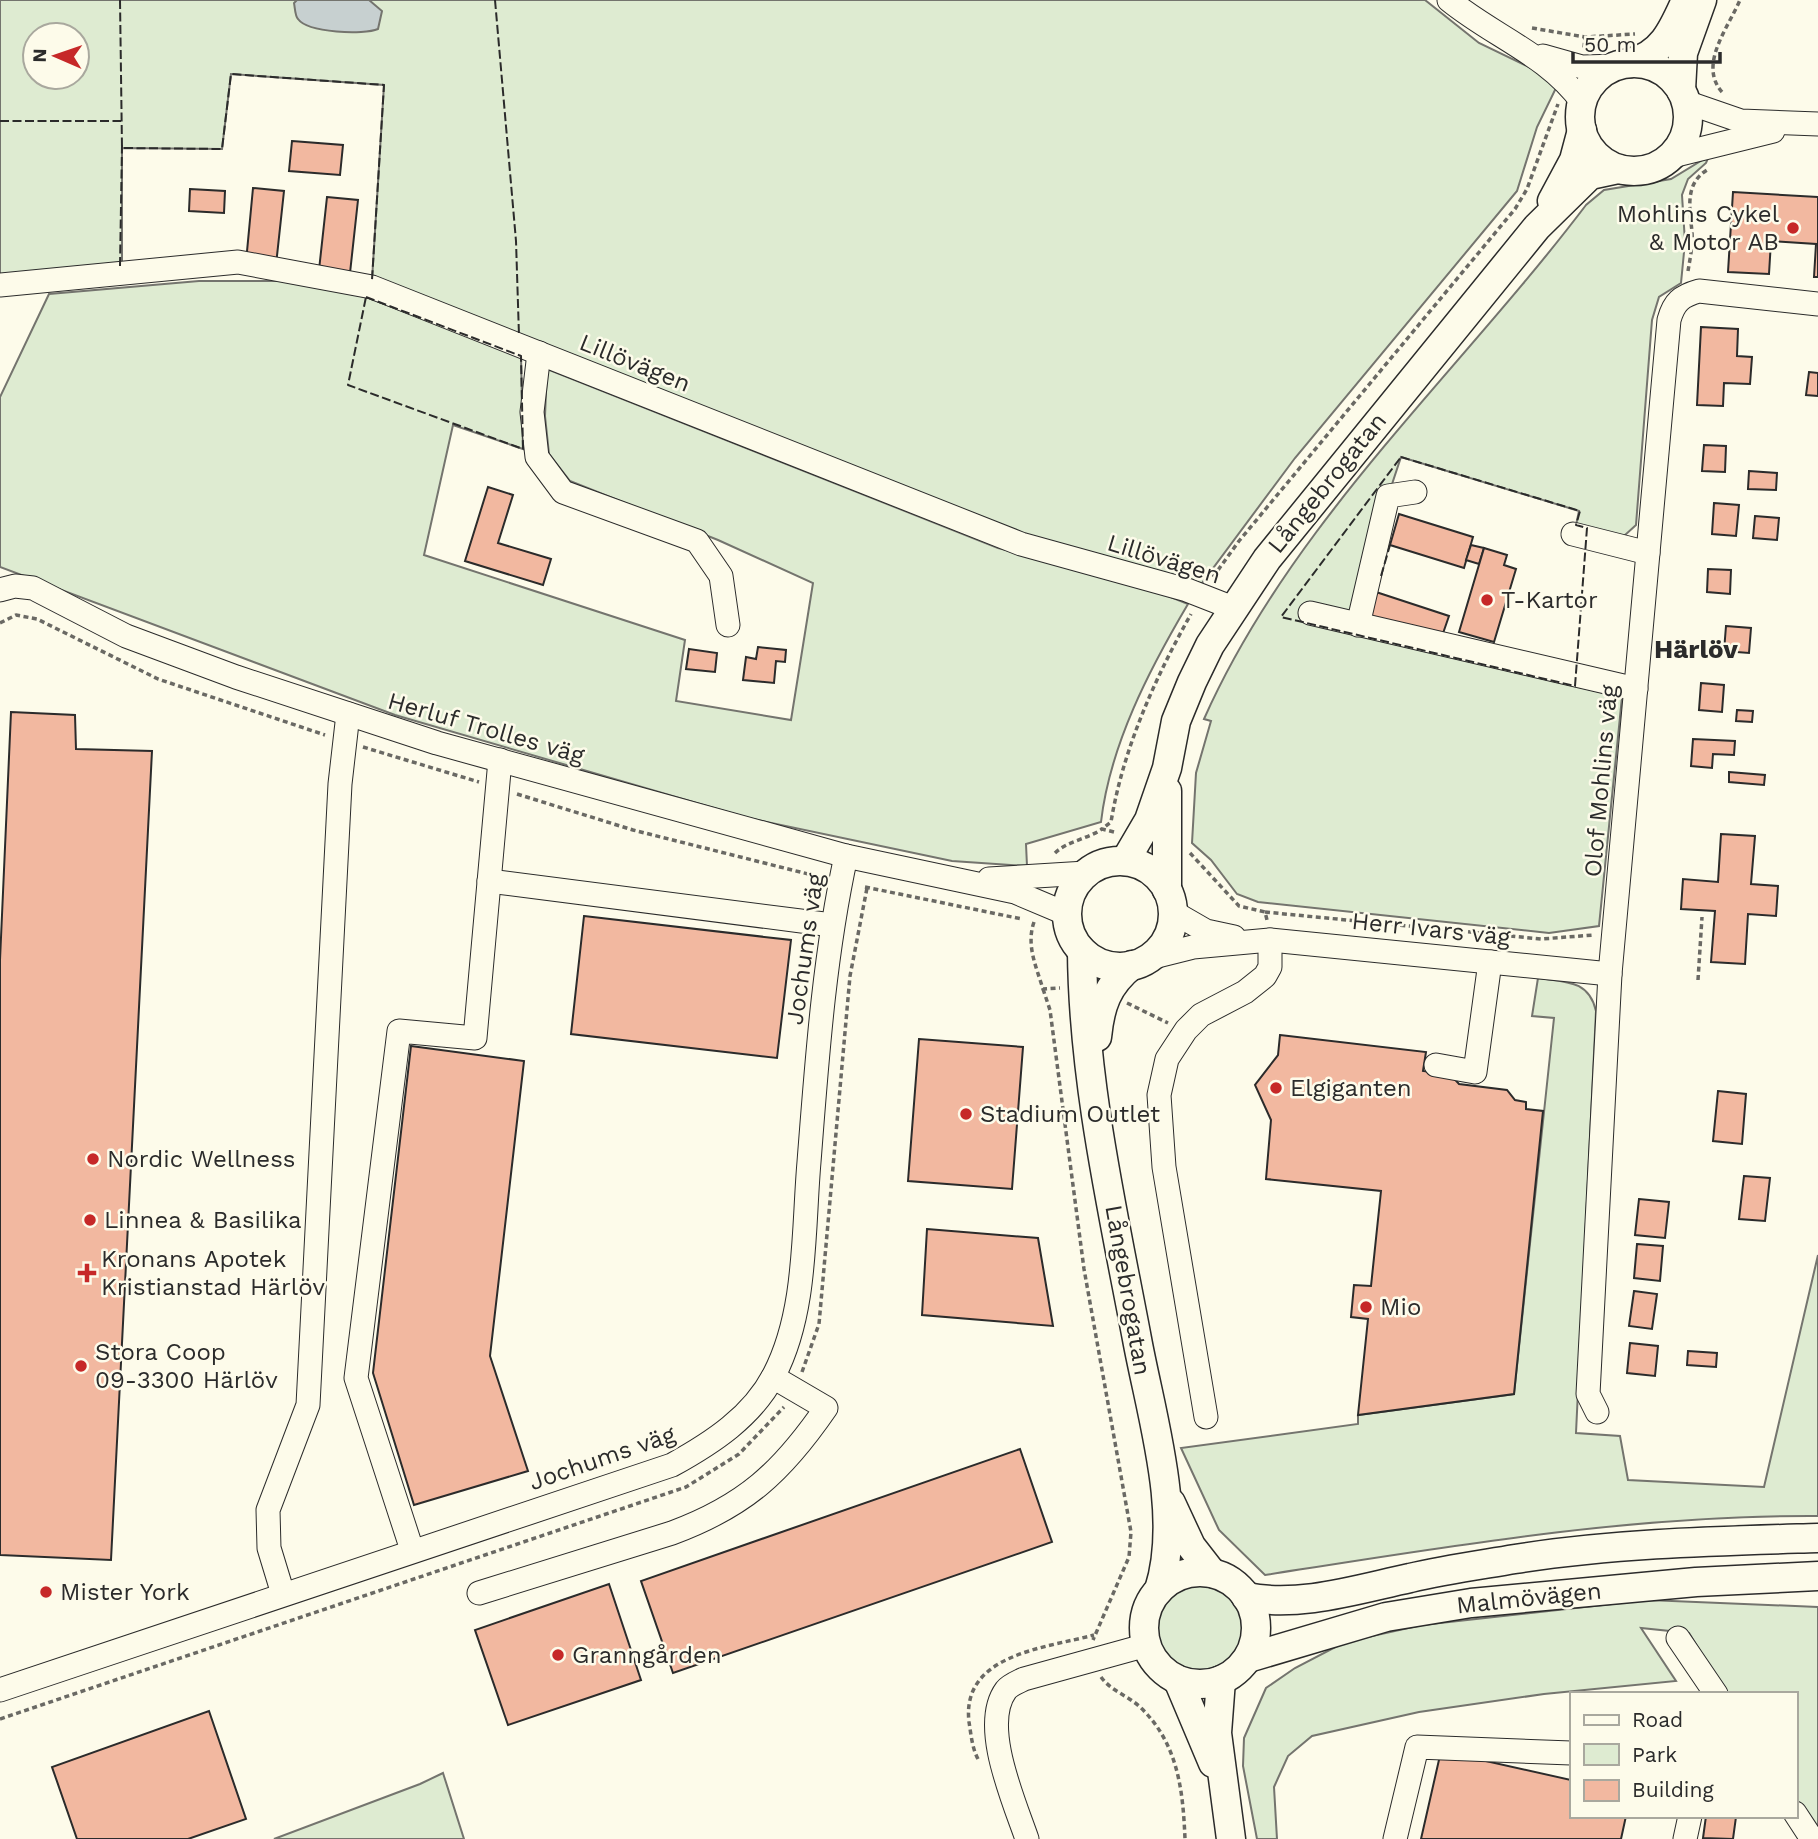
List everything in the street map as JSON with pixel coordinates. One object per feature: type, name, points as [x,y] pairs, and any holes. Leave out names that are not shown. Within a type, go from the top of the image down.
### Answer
[{"type":"main road","points":[[1686,0],[1664,42],[1649,58],[1625,64],[1596,79],[1582,116],[1594,155],[1618,169],[1647,170],[1672,156],[1684,140],[1688,121],[1684,96],[1683,53],[1702,0]]},
{"type":"main road","points":[[1625,64],[1643,64],[1665,73],[1684,96]]},
{"type":"main road","name":"Långebrogatan","points":[[1537,227],[1574,160],[1582,116]]},
{"type":"main road","name":"Långebrogatan","points":[[1125,861],[1149,820],[1167,768],[1176,721],[1192,682],[1210,645],[1267,559],[1537,227],[1590,175],[1618,169]]},
{"type":"main road","name":"Långebrogatan","points":[[1167,768],[1170,901]]},
{"type":"main road","points":[[1125,861],[1150,870],[1170,901],[1167,938],[1140,962],[1105,964],[1083,951],[1071,934],[1067,914],[1073,889],[1086,873],[1104,863],[1125,861]]},
{"type":"main road","name":"Långebrogatan","points":[[1083,951],[1083,988],[1095,1096],[1113,1214],[1164,1484],[1168,1552],[1159,1590]]},
{"type":"main road","name":"Långebrogatan","points":[[1095,1096],[1102,1006],[1116,977],[1140,962]]},
{"type":"main road","name":"Långebrogatan","points":[[1164,1484],[1191,1546],[1212,1573]]},
{"type":"main road","name":"Malmövägen","points":[[1247,1597],[1276,1601],[1311,1598],[1517,1559],[1600,1549],[1675,1542],[1818,1538]]},
{"type":"main road","points":[[1212,1573],[1237,1586],[1247,1597],[1256,1627],[1248,1658],[1240,1668],[1221,1681],[1192,1684],[1178,1680],[1157,1664],[1147,1645],[1144,1626],[1146,1613],[1159,1590],[1183,1575],[1212,1573]]},
{"type":"main road","name":"Malmövägen","points":[[1248,1658],[1316,1636],[1413,1612],[1543,1594],[1818,1576]]},
{"type":"main road","points":[[1696,1582],[1818,1589]]},
{"type":"main road","points":[[1178,1680],[1223,1792]]},
{"type":"main road","points":[[1221,1681],[1217,1733],[1231,1839]]},
{"type":"street","points":[[1449,0],[1563,78],[1582,116]]},
{"type":"street","points":[[1527,51],[1582,67],[1625,64]]},
{"type":"street","points":[[1684,96],[1732,120],[1811,124]]},
{"type":"street","points":[[1672,156],[1811,124]]},
{"type":"street","name":"Lillövägen","points":[[0,285],[238,262],[372,287],[1021,544],[1187,590],[1233,608]]},
{"type":"street","points":[[1686,294],[1699,291],[1818,304]]},
{"type":"street","name":"Olof Mohlins väg","points":[[1597,1412],[1588,1394],[1610,974],[1669,320],[1673,304],[1686,294]]},
{"type":"street","points":[[539,353],[532,412],[537,457],[563,492],[697,541],[721,576],[728,625]]},
{"type":"street","points":[[1358,625],[1388,496],[1415,492]]},
{"type":"street","points":[[1573,534],[1648,553]]},
{"type":"street","name":"Herluf Trolles väg","points":[[0,590],[15,586],[33,588],[126,636],[236,677],[499,760],[846,856],[972,880],[1015,892],[1067,914]]},
{"type":"street","points":[[1310,613],[1636,689]]},
{"type":"street","points":[[283,1594],[269,1548],[268,1510],[308,1405],[340,784],[348,714]]},
{"type":"street","points":[[412,1550],[356,1378],[399,1031],[475,1038],[499,760]]},
{"type":"street","name":"Jochums väg","points":[[0,1689],[672,1465],[707,1447],[735,1425],[773,1377],[794,1315],[824,973],[846,856]]},
{"type":"street","name":"Herluf Trolles väg","points":[[972,880],[1086,873]]},
{"type":"street","points":[[489,881],[832,925]]},
{"type":"street","name":"Herr Ivars väg","points":[[1170,901],[1206,931],[1247,940]]},
{"type":"street","points":[[1206,1417],[1166,1180],[1159,1095],[1167,1059],[1186,1030],[1201,1015],[1251,988],[1265,976],[1270,967],[1270,940]]},
{"type":"street","name":"Herr Ivars väg","points":[[1140,962],[1193,947],[1270,940],[1610,974]]},
{"type":"street","points":[[1436,1065],[1475,1073],[1490,962]]},
{"type":"street","points":[[479,1593],[701,1523],[751,1495],[793,1455],[826,1408],[773,1377]]},
{"type":"street","points":[[1678,1638],[1715,1692]]},
{"type":"street","points":[[1027,1839],[995,1731],[997,1707],[1007,1688],[1024,1679],[1095,1657],[1147,1645]]},
{"type":"street","points":[[1395,1839],[1417,1747],[1570,1753]]},
{"type":"street","points":[[1797,1816],[1812,1839]]},
{"type":"street","points":[[1685,1839],[1690,1818]]},
{"type":"path","points":[[1724,94],[1715,84],[1711,60],[1740,0]]},
{"type":"path","points":[[1527,26],[1585,37],[1649,33],[1664,42]]},
{"type":"path","points":[[1686,294],[1692,233],[1690,194],[1699,175],[1710,168]]},
{"type":"path","points":[[0,1719],[686,1487],[739,1454],[761,1434],[794,1391],[819,1324],[850,976],[867,888]]},
{"type":"path","points":[[1265,912],[1541,939],[1614,933]]},
{"type":"path","points":[[1698,980],[1703,918]]},
{"type":"path","points":[[1043,989],[1049,1010],[1083,1269],[1132,1532],[1129,1557],[1091,1643],[1100,1676],[1109,1687],[1131,1699],[1165,1737],[1177,1766],[1185,1839]]},
{"type":"green space","points":[[0,0],[1425,0],[1479,43],[1537,71],[1556,88],[1537,127],[1517,191],[1295,458],[1199,587],[1036,539],[372,280],[384,85],[231,74],[222,149],[122,148],[122,266],[0,278]]},
{"type":"green space","points":[[1709,156],[1706,163],[1688,179],[1682,195],[1685,242],[1681,283],[1659,297],[1652,320],[1636,525],[1624,536],[1576,525],[1579,511],[1401,457],[1343,632],[1622,697],[1599,926],[1549,933],[1258,902],[1237,894],[1211,860],[1192,843],[1196,773],[1211,721],[1204,719],[1240,648],[1282,580],[1329,515],[1380,452],[1586,205],[1604,190],[1671,179]]},
{"type":"green space","points":[[199,281],[286,281],[366,297],[521,356],[523,449],[453,425],[424,555],[685,640],[676,701],[791,720],[813,583],[718,540],[570,481],[549,454],[545,416],[547,369],[998,548],[1136,583],[1188,604],[1133,709],[1113,765],[1101,822],[1026,844],[1027,866],[952,861],[748,818],[395,715],[0,567],[0,397],[49,294]]},
{"type":"green space","points":[[1538,978],[1575,984],[1588,993],[1596,1011],[1576,1433],[1620,1436],[1628,1480],[1764,1487],[1818,1255],[1818,1516],[1679,1521],[1541,1534],[1265,1575],[1219,1530],[1181,1448],[1358,1424],[1358,1415],[1514,1394],[1554,1018],[1532,1016]]},
{"type":"green space","points":[[1200,1585],[1217,1588],[1231,1598],[1241,1612],[1244,1629],[1241,1646],[1231,1660],[1217,1670],[1200,1673],[1183,1670],[1169,1660],[1159,1646],[1156,1629],[1159,1612],[1169,1598],[1183,1588]]},
{"type":"green space","points":[[1648,1600],[1818,1607],[1818,1839],[1797,1812],[1797,1692],[1725,1692],[1689,1633],[1641,1628],[1676,1681],[1544,1694],[1419,1712],[1312,1736],[1288,1756],[1274,1787],[1277,1839],[1257,1839],[1243,1766],[1244,1738],[1266,1688],[1295,1668],[1345,1642],[1422,1625]]},
{"type":"green space","points":[[443,1773],[464,1839],[274,1839],[420,1784]]},
{"type":"shaded area","points":[[297,0],[369,0],[382,11],[378,29],[349,32],[324,30],[304,24],[297,18],[294,3]]},
{"type":"building","points":[[292,141],[343,145],[340,175],[289,171]]},
{"type":"building","points":[[253,188],[284,191],[276,265],[246,262]]},
{"type":"building","points":[[190,189],[225,191],[224,213],[189,211]]},
{"type":"building","points":[[1733,192],[1818,197],[1818,277],[1814,277],[1816,244],[1771,241],[1769,274],[1728,272]]},
{"type":"building","points":[[327,197],[358,200],[350,273],[319,270]]},
{"type":"building","points":[[1701,327],[1738,329],[1737,356],[1752,357],[1750,384],[1724,383],[1723,406],[1697,405]]},
{"type":"building","points":[[1809,372],[1818,373],[1818,396],[1806,395]]},
{"type":"building","points":[[1704,445],[1726,446],[1725,472],[1702,471]]},
{"type":"building","points":[[1749,471],[1777,473],[1776,490],[1748,489]]},
{"type":"building","points":[[488,487],[513,495],[498,543],[551,559],[543,585],[465,561]]},
{"type":"building","points":[[1714,503],[1739,505],[1736,536],[1712,534]]},
{"type":"building","name":"T-Kartor","points":[[1399,514],[1473,537],[1464,568],[1390,545]]},
{"type":"building","points":[[1755,516],[1779,518],[1777,540],[1753,538]]},
{"type":"building","name":"T-Kartor","points":[[1471,545],[1484,548],[1479,564],[1466,560]]},
{"type":"building","name":"T-Kartor","points":[[1484,548],[1507,555],[1504,565],[1516,569],[1494,642],[1459,632]]},
{"type":"building","points":[[1708,569],[1731,570],[1730,594],[1707,592]]},
{"type":"building","name":"T-Kartor","points":[[1376,592],[1449,616],[1440,642],[1367,619]]},
{"type":"building","points":[[1726,626],[1751,628],[1749,653],[1724,651]]},
{"type":"building","points":[[758,647],[786,650],[785,662],[776,661],[774,683],[743,680],[746,657],[756,659]]},
{"type":"building","points":[[689,649],[717,653],[715,672],[686,669]]},
{"type":"building","points":[[1701,683],[1724,685],[1722,712],[1699,710]]},
{"type":"building","points":[[1737,710],[1753,711],[1752,722],[1736,721]]},
{"type":"building","points":[[11,712],[75,715],[76,749],[152,751],[111,1560],[0,1555],[0,960]]},
{"type":"building","points":[[1693,739],[1735,741],[1734,755],[1713,754],[1712,768],[1691,766]]},
{"type":"building","points":[[1729,772],[1765,775],[1764,785],[1729,782]]},
{"type":"building","points":[[1721,834],[1755,836],[1751,884],[1778,886],[1776,916],[1748,914],[1745,964],[1711,962],[1715,911],[1681,909],[1683,879],[1718,882]]},
{"type":"building","points":[[584,916],[791,940],[777,1058],[571,1034]]},
{"type":"building","points":[[1280,1035],[1426,1052],[1423,1071],[1451,1075],[1459,1084],[1507,1090],[1515,1100],[1526,1102],[1526,1109],[1543,1111],[1514,1394],[1358,1415],[1368,1319],[1351,1317],[1354,1285],[1371,1286],[1381,1191],[1266,1179],[1271,1120],[1255,1085],[1278,1055]]},
{"type":"building","name":"Stadium Outlet","points":[[919,1039],[1023,1047],[1012,1189],[908,1181]]},
{"type":"building","points":[[411,1046],[524,1061],[490,1356],[528,1471],[414,1505],[373,1373]]},
{"type":"building","points":[[1718,1091],[1746,1094],[1742,1144],[1713,1141]]},
{"type":"building","points":[[1744,1176],[1770,1178],[1765,1221],[1739,1219]]},
{"type":"building","points":[[1639,1199],[1669,1202],[1665,1238],[1635,1235]]},
{"type":"building","points":[[927,1229],[1038,1238],[1053,1326],[922,1315]]},
{"type":"building","points":[[1637,1244],[1663,1246],[1660,1281],[1634,1278]]},
{"type":"building","points":[[1634,1291],[1657,1294],[1652,1329],[1629,1326]]},
{"type":"building","points":[[1630,1343],[1658,1346],[1655,1376],[1627,1373]]},
{"type":"building","points":[[1688,1351],[1717,1353],[1716,1367],[1687,1365]]},
{"type":"building","points":[[1020,1449],[1052,1542],[673,1673],[641,1581]]},
{"type":"building","name":"Granngården","points":[[609,1584],[641,1680],[508,1725],[475,1630]]},
{"type":"building","points":[[209,1711],[246,1819],[188,1839],[77,1839],[52,1767]]},
{"type":"building","points":[[1441,1751],[1570,1780],[1570,1818],[1626,1818],[1621,1839],[1421,1839]]},
{"type":"building","points":[[1706,1818],[1736,1818],[1733,1839],[1703,1838]]},
{"type":"fence","points":[[120,0],[122,148],[222,149],[231,74],[384,85],[372,280]]},
{"type":"fence","points":[[495,0],[516,241],[519,336]]},
{"type":"fence","points":[[0,121],[121,121]]},
{"type":"fence","points":[[120,266],[122,145]]},
{"type":"fence","points":[[366,297],[521,356],[523,449],[348,385],[366,297]]},
{"type":"fence","points":[[1401,457],[1580,511],[1576,525],[1587,528],[1575,686],[1281,617],[1401,457]]},
{"type":"fence","points":[[1381,576],[1390,545]]},
{"type":"place","name":"Mohlins Cykel & Motor AB","points":[[1793,228]]},
{"type":"place","name":"T-Kartor","points":[[1487,600]]},
{"type":"place","name":"Elgiganten","points":[[1276,1088]]},
{"type":"place","name":"Stadium Outlet","points":[[966,1114]]},
{"type":"place","name":"Nordic Wellness","points":[[93,1159]]},
{"type":"place","name":"Linnea & Basilika","points":[[90,1220]]},
{"type":"place","name":"Kronans Apotek Kristianstad Härlöv","points":[[87,1273]]},
{"type":"place","name":"Mio","points":[[1366,1307]]},
{"type":"place","name":"Stora Coop 09-3300 Härlöv","points":[[81,1366]]},
{"type":"place","name":"Mister York","points":[[46,1592]]},
{"type":"place","name":"Granngården","points":[[558,1655]]},
{"type":"district","name":"Härlöv","points":[[1696,649]]}]
